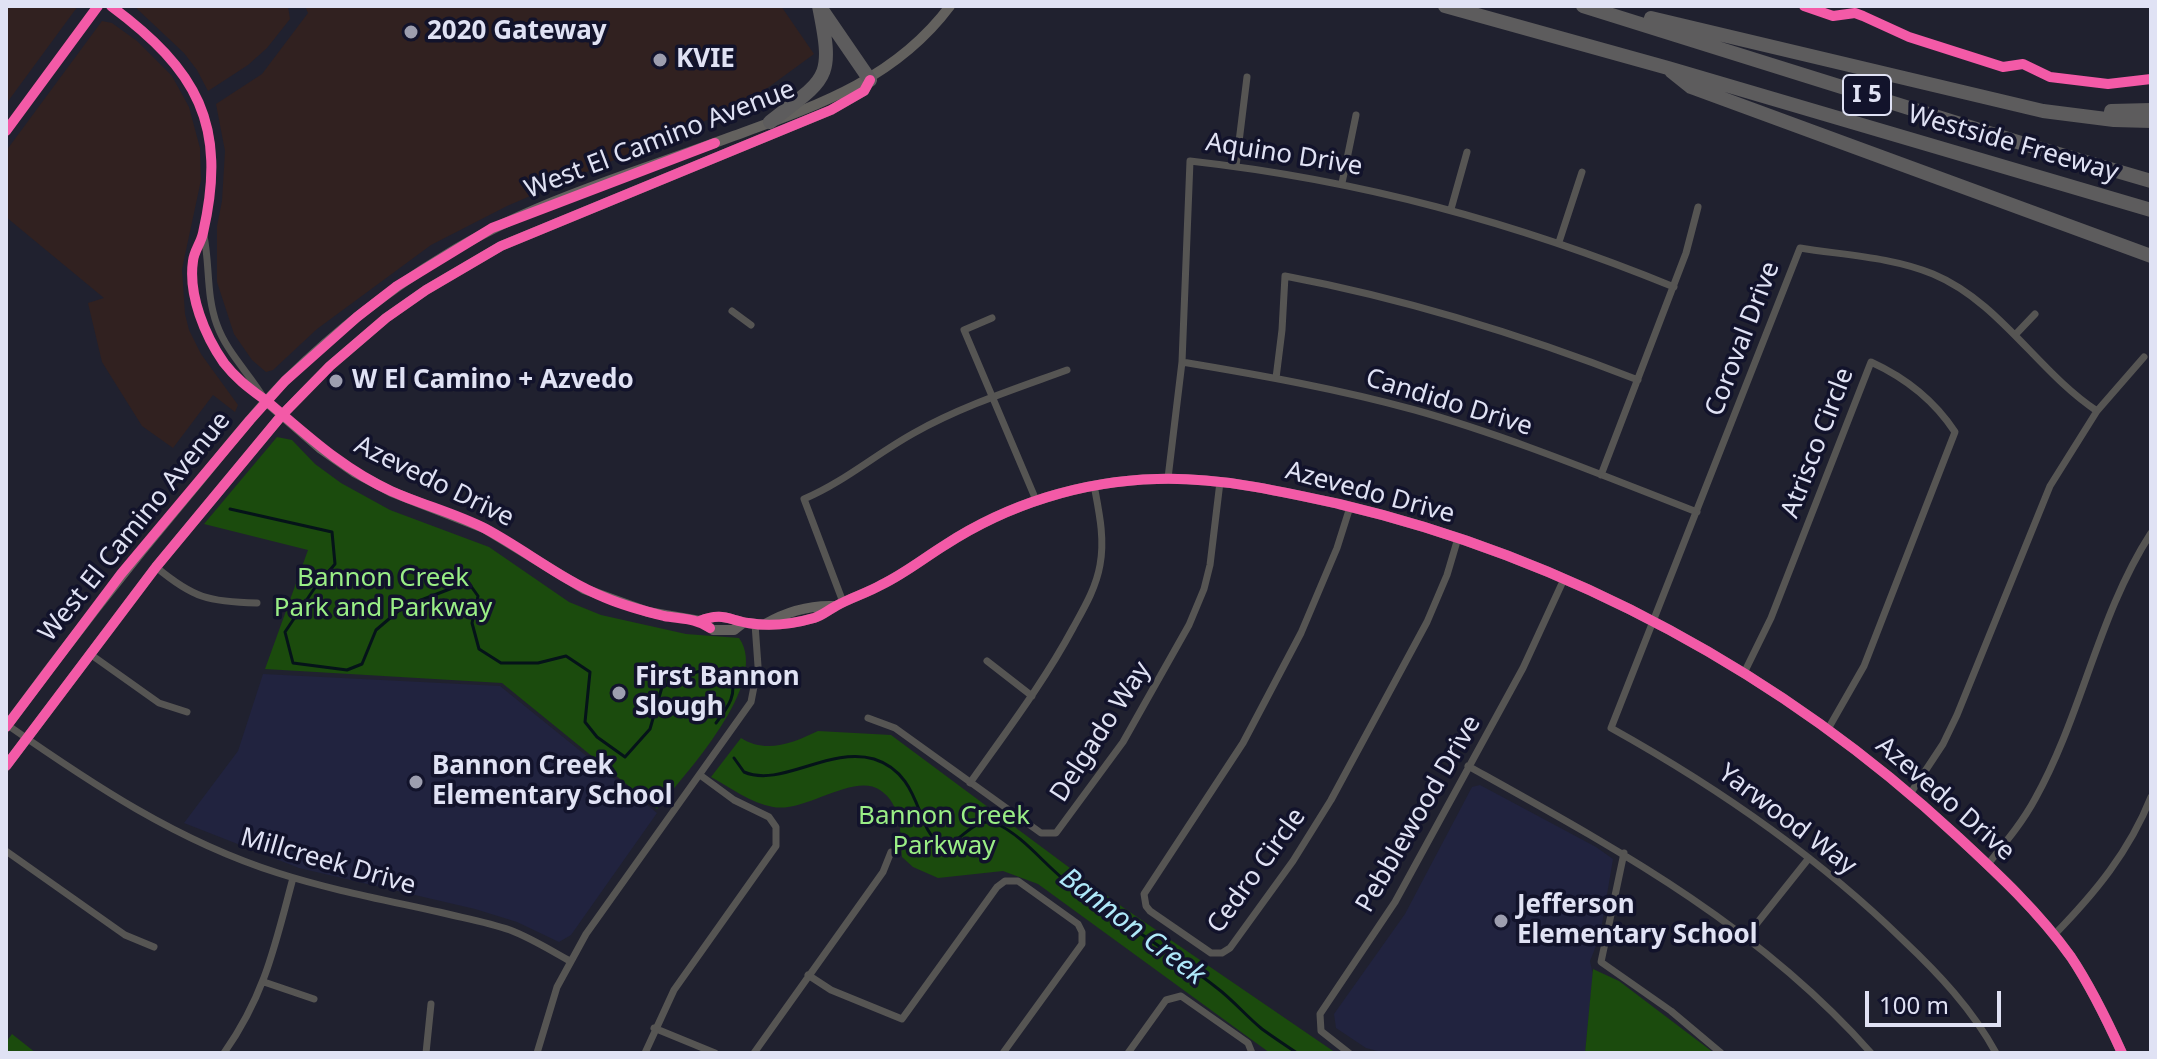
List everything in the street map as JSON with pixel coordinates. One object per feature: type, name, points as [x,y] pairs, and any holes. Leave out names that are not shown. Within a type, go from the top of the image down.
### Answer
[{"type":"highway","points":[[819,6],[870,80]]},
{"type":"highway","points":[[770,122],[815,88],[826,68],[827,48],[819,6]]},
{"type":"highway","name":"Westside Freeway","points":[[1445,6],[2151,210]]},
{"type":"highway","name":"Westside Freeway","points":[[1583,6],[2151,181]]},
{"type":"highway","points":[[1599,6],[2043,111],[2102,119],[2151,121]]},
{"type":"highway","points":[[1668,68],[1691,87],[2151,256]]},
{"type":"highway","points":[[2043,111],[2151,110]]},
{"type":"highway","points":[[2068,224],[2151,246]]},
{"type":"main road","name":"West El Camino Avenue","points":[[7,725],[121,574],[267,402],[308,359],[397,286],[492,228],[818,104],[870,80],[915,46],[950,6]]},
{"type":"main road","name":"West El Camino Avenue","points":[[6,766],[156,567],[282,415],[330,366],[386,318],[464,267],[536,230],[831,110],[864,91],[870,80]]},
{"type":"main road","name":"Azevedo Drive","points":[[267,402],[354,472],[392,492],[484,528],[584,589],[648,612],[700,621],[713,630],[734,630],[754,624],[778,625],[820,616],[901,574],[968,531],[1036,500],[1094,485],[1168,478],[1220,482],[1350,507],[1458,538],[1564,579],[1654,622],[1744,673],[1828,729],[1910,794],[2019,894],[2054,935],[2091,989],[2122,1053]]},
{"type":"street","points":[[6,131],[98,6]]},
{"type":"street","points":[[111,6],[147,33],[173,58],[199,102],[210,135],[213,171],[203,234],[192,263],[194,296],[203,322],[225,363],[246,388],[267,402]]},
{"type":"street","points":[[1236,166],[1247,77]]},
{"type":"street","points":[[1342,183],[1356,115]]},
{"type":"street","points":[[1451,209],[1467,152]]},
{"type":"street","name":"Aquino Drive","points":[[1168,478],[1182,362],[1190,161],[1342,183],[1451,209],[1559,242],[1674,287]]},
{"type":"street","points":[[1559,242],[1582,172]]},
{"type":"street","points":[[1601,475],[1674,287],[1698,207]]},
{"type":"street","points":[[203,234],[209,293],[218,327],[226,344],[267,402]]},
{"type":"street","name":"Coroval Drive","points":[[1654,622],[1800,248],[1893,263],[1933,274],[1962,291],[2015,335],[2073,395],[2097,411]]},
{"type":"street","points":[[1276,378],[1285,276],[1465,319],[1547,345],[1638,380]]},
{"type":"street","points":[[732,311],[751,325]]},
{"type":"street","points":[[2015,335],[2035,314]]},
{"type":"street","points":[[992,318],[964,330],[1036,500]]},
{"type":"street","points":[[1910,794],[1937,754],[1957,715],[2050,486],[2097,411],[2144,357]]},
{"type":"street","name":"Candido Drive","points":[[1182,362],[1276,378],[1417,411],[1518,443],[1697,512]]},
{"type":"street","name":"Atrisco Circle","points":[[1744,673],[1771,618],[1871,362],[1917,389],[1937,408],[1955,432],[1864,666],[1828,729]]},
{"type":"street","points":[[839,604],[804,499],[843,480],[912,434],[992,398],[1067,370]]},
{"type":"street","name":"Delgado Way","points":[[868,718],[895,728],[1041,833],[1052,834],[1061,829],[1123,742],[1199,604],[1210,565],[1220,482]]},
{"type":"street","points":[[970,783],[1032,696],[1063,646],[1097,578],[1102,536],[1094,485]]},
{"type":"street","name":"Cedro Circle","points":[[1350,507],[1337,548],[1301,633],[1243,743],[1144,894],[1150,911],[1211,953],[1222,953],[1230,948],[1311,834],[1427,622],[1447,575],[1458,538]]},
{"type":"street","points":[[1988,864],[2022,820],[2045,780],[2118,594],[2151,533]]},
{"type":"street","points":[[156,567],[180,587],[199,597],[257,603]]},
{"type":"street","name":"Pebblewood Drive","points":[[1349,1053],[1321,1031],[1320,1014],[1395,902],[1523,668],[1564,579]]},
{"type":"street","name":"Yarwood Way","points":[[1654,622],[1611,728],[1709,786],[1809,858],[1890,927],[1942,979],[1972,1014],[1996,1053]]},
{"type":"street","points":[[537,1053],[549,1009],[570,961],[592,924],[751,702],[758,666],[754,624]]},
{"type":"street","points":[[90,654],[159,703],[187,712]]},
{"type":"street","points":[[987,661],[1032,696]]},
{"type":"street","name":"Millcreek Drive","points":[[7,725],[106,793],[213,849],[293,878],[492,925],[529,939],[570,961]]},
{"type":"street","points":[[1468,766],[1624,853],[1746,937],[1800,983],[1871,1053]]},
{"type":"street","points":[[645,1053],[654,1028],[686,971],[776,846],[778,834],[769,817],[734,800],[700,775]]},
{"type":"street","points":[[2054,935],[2088,901],[2113,869],[2141,822],[2151,797]]},
{"type":"street","points":[[6,851],[125,935],[154,947]]},
{"type":"street","points":[[754,1053],[883,872],[891,852]]},
{"type":"street","points":[[1624,853],[1601,962],[1671,1011],[1721,1053]]},
{"type":"street","points":[[1746,937],[1809,858]]},
{"type":"street","points":[[224,1053],[251,1011],[264,982],[293,878]]},
{"type":"street","points":[[808,975],[831,990],[902,1019],[997,887],[1005,881],[1018,881],[1078,924],[1083,937],[1082,944],[1003,1053]]},
{"type":"street","points":[[264,982],[314,999]]},
{"type":"street","points":[[1128,1053],[1166,1000],[1181,996],[1248,1043],[1252,1053]]},
{"type":"street","points":[[426,1053],[431,1004]]},
{"type":"street","points":[[654,1028],[715,1053]]},
{"type":"shaded area","points":[[6,6],[78,6],[6,104]]},
{"type":"shaded area","points":[[134,6],[288,6],[290,19],[267,48],[248,65],[208,91],[184,53]]},
{"type":"shaded area","name":"2020 Gateway","points":[[305,6],[781,6],[814,54],[747,103],[507,206],[431,245],[317,329],[273,370],[266,372],[252,360],[234,334],[217,282],[217,226],[225,151],[216,104],[262,74],[308,13]]},
{"type":"shaded area","points":[[102,21],[112,23],[137,41],[172,76],[189,107],[200,148],[201,180],[182,269],[185,314],[201,354],[238,405],[235,412],[213,395],[173,448],[142,426],[102,362],[88,303],[104,298],[6,217],[6,151]]},
{"type":"shaded area","name":"Bannon Creek Elementary School","points":[[263,674],[500,686],[657,813],[571,935],[559,942],[517,922],[475,909],[299,868],[184,823],[238,751]]},
{"type":"shaded area","name":"Jefferson Elementary School","points":[[1480,785],[1613,859],[1600,936],[1590,961],[1593,975],[1585,1053],[1385,1053],[1366,1048],[1336,1028],[1334,1014],[1405,914],[1472,787]]},
{"type":"green space","name":"Bannon Creek Park and Parkway","points":[[277,437],[292,440],[315,464],[341,483],[390,510],[489,547],[569,602],[601,615],[686,634],[739,638],[746,657],[744,679],[734,703],[704,751],[657,809],[502,683],[265,669],[308,550],[204,524]]},
{"type":"green space","name":"Bannon Creek Parkway","points":[[818,731],[891,735],[1121,906],[1336,1053],[1270,1053],[1038,884],[1003,871],[938,878],[913,867],[902,857],[896,811],[880,790],[857,786],[800,804],[773,807],[749,799],[711,777],[741,738],[750,743],[770,746],[789,743]]},
{"type":"green space","points":[[1593,969],[1619,981],[1714,1053],[1585,1053]]},
{"type":"green space","points":[[12,1034],[36,1053],[6,1053],[6,1042]]},
{"type":"waterway","name":"Bannon Creek","points":[[230,509],[332,532],[335,564],[285,632],[293,663],[347,670],[362,664],[376,630],[403,607],[468,582],[478,596],[472,623],[479,649],[501,663],[538,663],[566,656],[590,672],[585,722],[597,737],[625,757],[650,729],[662,687],[695,672],[721,670],[730,673],[733,687],[731,700],[716,723]]},
{"type":"waterway","name":"Bannon Creek","points":[[734,758],[744,772],[758,776],[857,756],[890,766],[910,789],[926,826],[939,842],[952,842],[979,824],[988,822],[1007,829],[1072,886],[1199,974],[1262,1029],[1297,1053]]},
{"type":"cycle path","points":[[6,131],[98,6]]},
{"type":"cycle path","points":[[111,6],[165,53],[199,103],[208,130],[210,195],[203,233],[193,261],[193,287],[210,340],[234,375],[357,473],[403,496],[486,529],[575,583],[606,598],[710,628]]},
{"type":"cycle path","points":[[1804,6],[1833,16],[1855,13],[1909,37],[2003,67],[2023,64],[2050,77],[2108,84],[2151,79]]},
{"type":"cycle path","points":[[6,766],[156,567],[282,415],[330,366],[386,318],[426,290],[501,246],[831,110],[864,91],[870,80]]},
{"type":"cycle path","points":[[6,727],[121,574],[250,420],[285,381],[357,317],[397,286],[492,228],[715,143]]},
{"type":"cycle path","points":[[700,621],[720,617],[773,625],[814,618],[889,581],[969,530],[994,518],[1046,497],[1101,484],[1180,479],[1249,486],[1339,504],[1424,527],[1508,556],[1590,590],[1746,674],[1820,724],[1890,778],[1957,836],[2031,909],[2078,968],[2122,1053]]},
{"type":"place","name":"2020 Gateway","points":[[411,32]]},
{"type":"place","name":"KVIE","points":[[660,60]]},
{"type":"place","name":"W El Camino + Azvedo","points":[[336,381]]},
{"type":"place","name":"First Bannon Slough","points":[[619,693]]},
{"type":"place","name":"Bannon Creek Elementary School","points":[[416,782]]},
{"type":"place","name":"Jefferson Elementary School","points":[[1501,921]]}]
